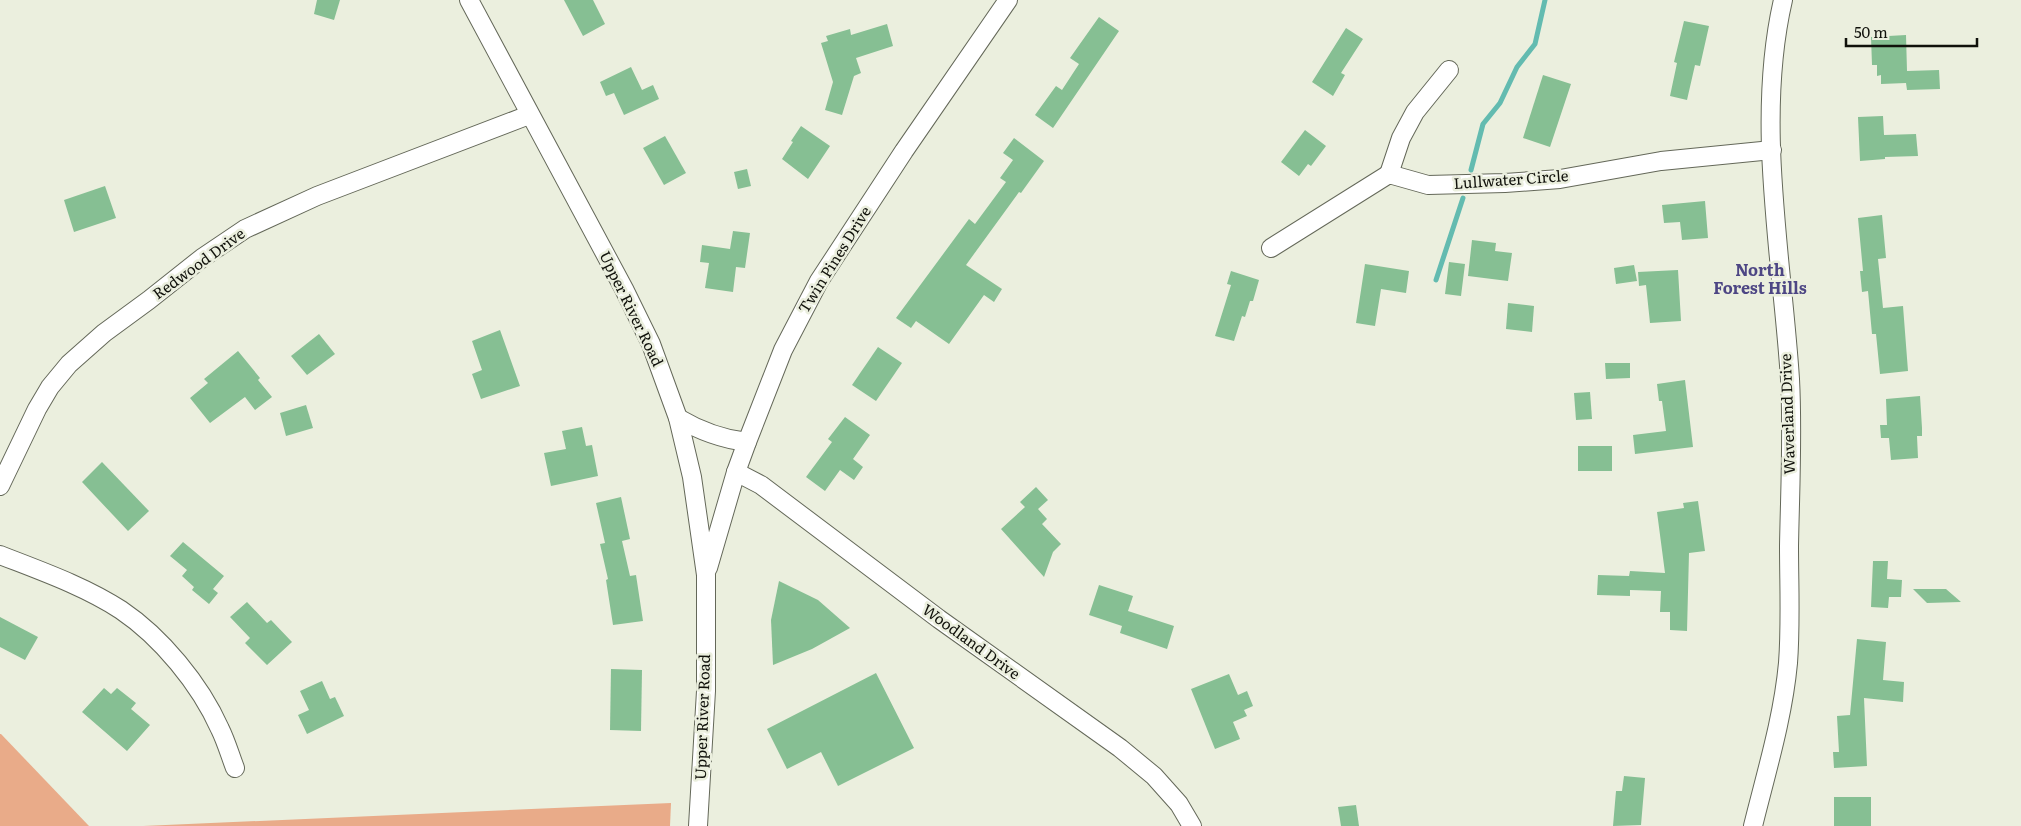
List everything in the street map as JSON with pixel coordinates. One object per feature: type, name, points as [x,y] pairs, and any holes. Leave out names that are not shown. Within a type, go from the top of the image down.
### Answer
[{"type":"street","name":"Upper River Road","points":[[469,0],[624,289],[651,344],[678,418],[692,478],[706,575],[706,691],[698,826]]},
{"type":"street","name":"Twin Pines Drive","points":[[706,575],[736,472],[747,442],[783,350],[819,281],[904,151],[1008,0]]},
{"type":"street","name":"Waverland Drive","points":[[1753,826],[1783,698],[1788,662],[1791,459],[1790,379],[1779,271],[1771,126],[1778,22],[1783,0]]},
{"type":"street","points":[[1271,248],[1389,174],[1401,138],[1415,112],[1449,70]]},
{"type":"street","name":"Redwood Drive","points":[[0,486],[37,409],[50,387],[69,364],[104,333],[202,258],[245,229],[317,196],[530,115]]},
{"type":"street","name":"Lullwater Circle","points":[[1389,174],[1428,185],[1505,183],[1560,179],[1661,161],[1772,150]]},
{"type":"street","points":[[678,418],[697,430],[721,439],[747,442]]},
{"type":"street","name":"Woodland Drive","points":[[736,472],[761,485],[939,619],[1120,748],[1154,776],[1179,804],[1192,826]]},
{"type":"street","points":[[0,555],[68,582],[112,606],[158,640],[198,688],[220,728],[235,768]]},
{"type":"shaded area","points":[[1,734],[89,826],[0,826]]},
{"type":"shaded area","points":[[671,803],[670,826],[143,826]]},
{"type":"building","points":[[317,0],[340,0],[334,20],[314,14]]},
{"type":"building","points":[[564,0],[593,0],[605,24],[583,36]]},
{"type":"building","points":[[1099,17],[1119,31],[1053,128],[1035,115],[1056,86],[1062,90],[1079,64],[1070,58]]},
{"type":"building","points":[[1684,21],[1709,26],[1700,66],[1695,65],[1687,100],[1670,96],[1677,63],[1674,62]]},
{"type":"building","points":[[887,24],[893,46],[856,58],[861,73],[854,76],[842,115],[825,110],[833,82],[821,43],[828,41],[826,36],[850,29],[851,35]]},
{"type":"building","points":[[1346,28],[1363,39],[1341,73],[1345,75],[1333,96],[1312,82]]},
{"type":"building","points":[[1906,35],[1907,71],[1939,70],[1940,89],[1907,90],[1906,83],[1881,84],[1881,75],[1877,76],[1877,65],[1872,65],[1871,37]]},
{"type":"building","points":[[631,67],[642,90],[653,85],[659,99],[624,115],[614,93],[606,96],[600,82]]},
{"type":"building","points":[[1543,75],[1571,84],[1550,147],[1523,138]]},
{"type":"building","points":[[1883,116],[1884,135],[1916,134],[1918,156],[1885,157],[1885,159],[1860,161],[1858,117]]},
{"type":"building","points":[[801,126],[830,146],[808,179],[782,159]]},
{"type":"building","points":[[1305,130],[1326,146],[1311,166],[1308,164],[1299,176],[1281,162]]},
{"type":"building","points":[[665,136],[686,173],[664,185],[643,148]]},
{"type":"building","points":[[1014,138],[1044,161],[966,265],[1002,289],[994,302],[984,295],[949,344],[916,321],[911,328],[896,318],[969,219],[975,224],[1006,182],[1000,178],[1013,160],[1003,153]]},
{"type":"building","points":[[747,169],[751,186],[738,189],[734,172]]},
{"type":"building","points":[[105,186],[116,218],[74,232],[64,200]]},
{"type":"building","points":[[1705,201],[1708,238],[1682,240],[1680,222],[1664,223],[1662,205]]},
{"type":"building","points":[[1882,215],[1886,258],[1878,259],[1883,308],[1903,306],[1908,371],[1880,374],[1876,334],[1872,334],[1868,291],[1862,292],[1860,271],[1863,271],[1858,218]]},
{"type":"building","points":[[733,231],[750,233],[745,268],[736,267],[733,292],[705,288],[709,263],[700,262],[702,245],[730,249]]},
{"type":"building","points":[[1472,240],[1496,243],[1495,251],[1512,253],[1508,281],[1468,276]]},
{"type":"building","points":[[1449,262],[1465,264],[1461,296],[1445,294]]},
{"type":"building","points":[[1365,264],[1409,271],[1406,293],[1381,289],[1375,326],[1356,323]]},
{"type":"building","points":[[1634,265],[1637,281],[1616,284],[1614,268]]},
{"type":"building","points":[[1678,270],[1681,321],[1650,323],[1646,285],[1639,286],[1638,272]]},
{"type":"building","points":[[1231,271],[1259,280],[1253,301],[1250,301],[1245,317],[1242,316],[1234,341],[1215,336],[1231,285],[1227,284]]},
{"type":"building","points":[[1508,303],[1534,306],[1532,332],[1506,329]]},
{"type":"building","points":[[500,330],[520,386],[481,399],[472,374],[482,370],[472,341]]},
{"type":"building","points":[[319,334],[335,354],[307,375],[291,356]]},
{"type":"building","points":[[878,347],[902,363],[876,401],[852,385]]},
{"type":"building","points":[[238,351],[260,378],[258,380],[272,397],[255,410],[245,397],[210,423],[190,398],[208,383],[204,379]]},
{"type":"building","points":[[1605,363],[1630,363],[1630,378],[1606,379]]},
{"type":"building","points":[[1685,380],[1693,447],[1635,454],[1633,435],[1666,431],[1662,401],[1659,401],[1657,384]]},
{"type":"building","points":[[1590,392],[1592,419],[1576,420],[1574,393]]},
{"type":"building","points":[[1920,396],[1922,436],[1917,436],[1918,458],[1891,460],[1889,438],[1881,438],[1880,425],[1887,425],[1886,399]]},
{"type":"building","points":[[306,405],[313,428],[286,436],[280,413]]},
{"type":"building","points":[[845,417],[870,435],[853,459],[863,467],[854,480],[840,470],[825,491],[806,477],[832,442],[828,439]]},
{"type":"building","points":[[582,427],[586,446],[592,445],[598,476],[551,486],[544,453],[566,449],[562,431]]},
{"type":"building","points":[[1578,446],[1612,446],[1612,471],[1578,471]]},
{"type":"building","points":[[102,462],[149,511],[128,531],[82,482]]},
{"type":"building","points":[[1036,487],[1048,500],[1038,509],[1047,519],[1042,524],[1061,544],[1053,552],[1044,577],[1001,529],[1025,507],[1020,502]]},
{"type":"building","points":[[621,497],[630,539],[622,541],[630,576],[636,575],[643,621],[613,625],[606,580],[608,579],[600,544],[605,543],[596,503]]},
{"type":"building","points":[[1698,501],[1705,551],[1689,553],[1687,631],[1670,630],[1670,612],[1660,612],[1661,591],[1630,590],[1630,596],[1597,595],[1598,575],[1629,576],[1630,571],[1665,573],[1657,512],[1684,508],[1683,503]]},
{"type":"building","points":[[183,542],[224,576],[213,589],[218,593],[209,604],[192,590],[194,587],[182,576],[187,570],[170,556]]},
{"type":"building","points":[[1873,561],[1888,561],[1887,579],[1902,580],[1901,597],[1889,597],[1888,608],[1871,607]]},
{"type":"building","points":[[779,581],[818,600],[850,628],[812,649],[773,665],[771,620]]},
{"type":"building","points":[[1099,585],[1133,596],[1128,611],[1174,626],[1167,649],[1120,633],[1122,626],[1089,615]]},
{"type":"building","points":[[1913,589],[1946,589],[1961,602],[1927,603]]},
{"type":"building","points":[[247,602],[267,623],[271,620],[292,642],[267,665],[245,643],[250,638],[230,617]]},
{"type":"building","points":[[0,617],[38,637],[25,660],[0,647]]},
{"type":"building","points":[[1857,639],[1886,642],[1883,680],[1904,682],[1903,702],[1864,698],[1867,766],[1834,768],[1833,752],[1839,752],[1837,716],[1850,715]]},
{"type":"building","points":[[611,669],[642,670],[641,731],[610,730]]},
{"type":"building","points":[[876,673],[914,748],[838,786],[821,752],[787,769],[767,729]]},
{"type":"building","points":[[1229,674],[1238,695],[1247,691],[1253,706],[1244,710],[1247,716],[1233,722],[1240,739],[1215,749],[1191,689]]},
{"type":"building","points":[[322,681],[330,699],[335,697],[344,716],[307,734],[298,715],[309,710],[300,691]]},
{"type":"building","points":[[104,688],[111,694],[117,688],[136,703],[131,709],[150,725],[127,751],[82,712]]},
{"type":"building","points":[[1624,776],[1645,778],[1641,825],[1613,826],[1616,791],[1622,791]]},
{"type":"building","points":[[1834,797],[1871,797],[1871,826],[1834,826]]},
{"type":"building","points":[[1356,805],[1359,826],[1341,826],[1338,807]]},
{"type":"waterway","points":[[1471,170],[1483,124],[1500,103],[1517,67],[1535,44],[1545,0]]},
{"type":"waterway","points":[[1436,280],[1463,198]]},
{"type":"district","name":"North Forest Hills","points":[[1760,279]]}]
